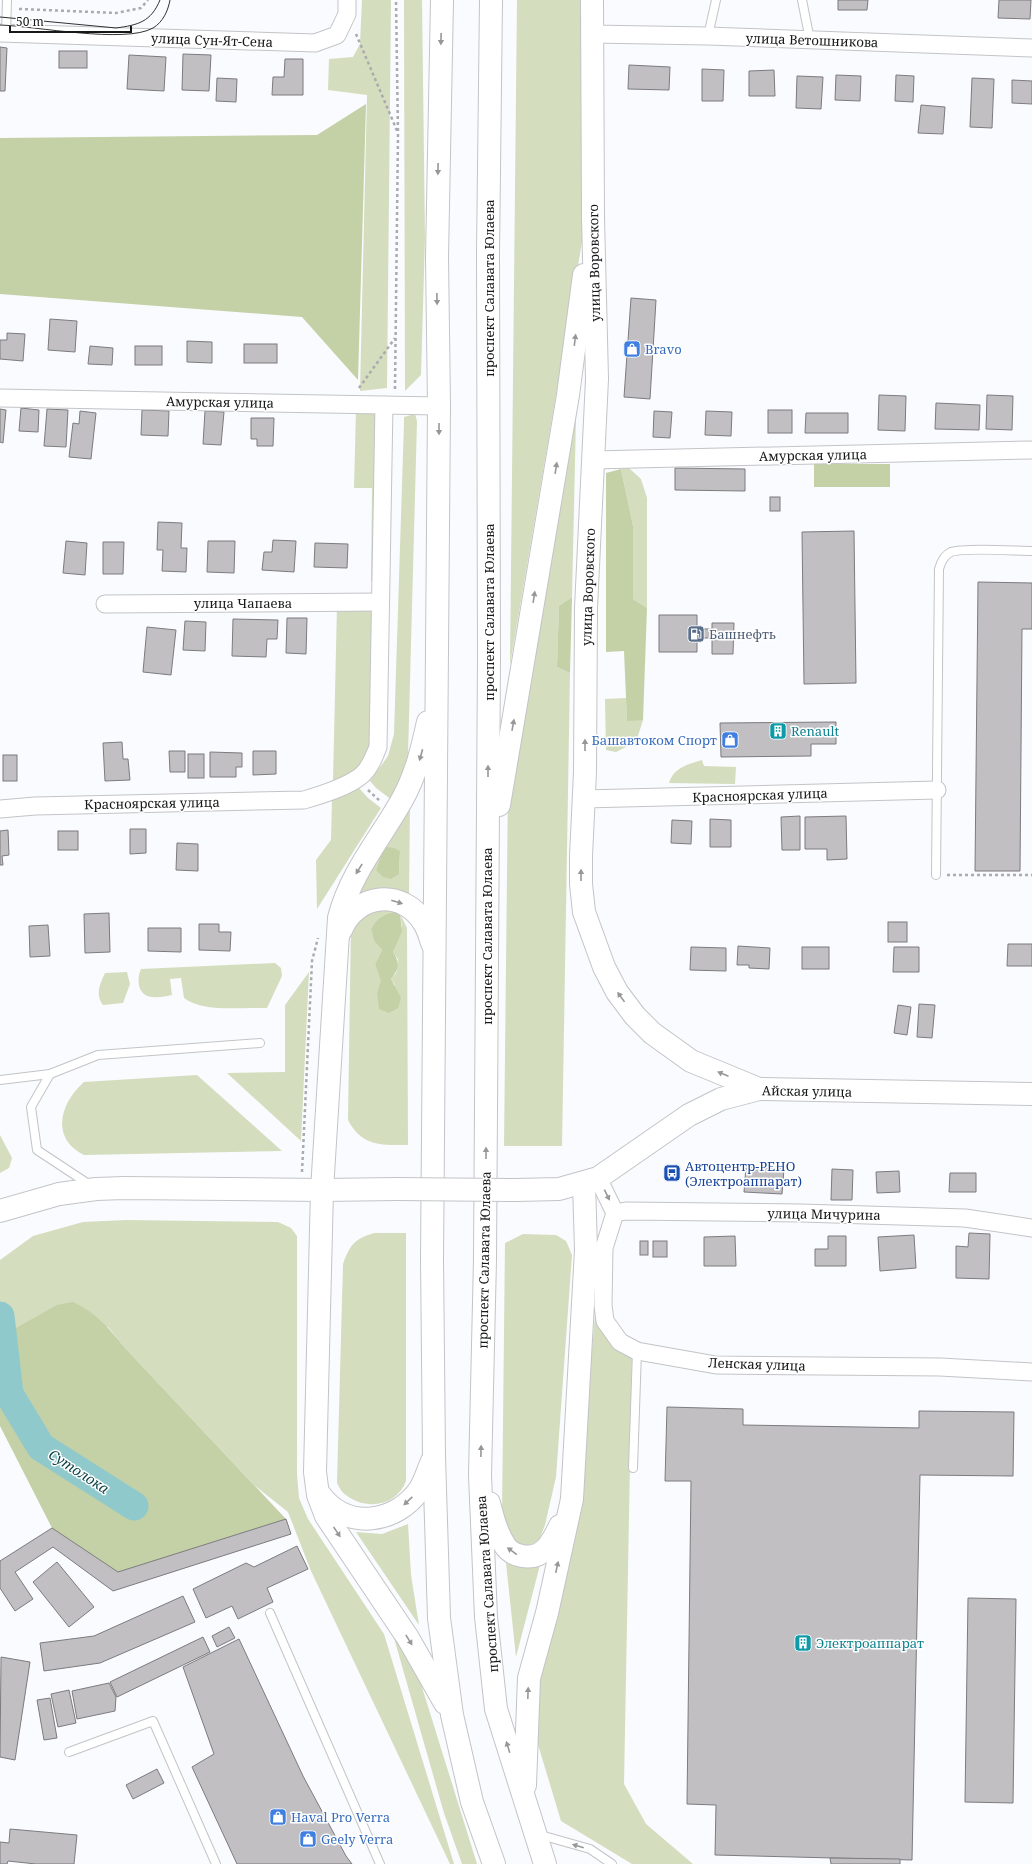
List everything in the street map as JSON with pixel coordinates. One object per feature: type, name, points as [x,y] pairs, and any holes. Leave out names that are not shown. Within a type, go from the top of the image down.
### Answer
[{"type":"main road","points":[[442,0],[437,257],[439,406],[438,676],[432,1259],[434,1456],[440,1618],[452,1715],[472,1802],[494,1864]]},
{"type":"main road","name":"проспект Салавата Юлаева","points":[[491,0],[488,245],[488,902],[485,1259],[480,1475],[486,1617],[496,1709],[545,1864]]},
{"type":"main road","name":"улица Воровского","points":[[592,0],[593,217],[597,379],[586,608],[584,799],[581,884],[584,912],[604,967],[617,992],[635,1016],[669,1046],[691,1061],[759,1089]]},
{"type":"main road","points":[[488,902],[501,792],[568,395],[593,217]]},
{"type":"main road","points":[[438,676],[424,742],[414,776],[402,800],[349,889],[339,918],[322,1190],[318,1302],[315,1484],[326,1516],[408,1638],[452,1715]]},
{"type":"main road","points":[[337,941],[344,924],[358,906],[368,901],[391,900],[404,904],[416,912],[425,923],[435,953]]},
{"type":"main road","name":"Айская улица","points":[[0,1211],[59,1194],[96,1189],[559,1189],[591,1180],[689,1115],[721,1099],[759,1089],[1032,1094]]},
{"type":"main road","points":[[525,1802],[529,1678],[547,1613],[572,1499],[591,1180]]},
{"type":"main road","points":[[315,1484],[319,1494],[325,1502],[342,1514],[353,1518],[377,1519],[388,1516],[410,1501],[420,1489],[434,1456]]},
{"type":"main road","points":[[480,1475],[495,1525],[502,1539],[508,1548],[522,1556],[537,1556],[548,1547],[572,1499]]},
{"type":"street","name":"улица Сун-Ят-Сена","points":[[3,33],[315,43],[337,35],[347,14],[347,0]]},
{"type":"street","name":"улица Ветошникова","points":[[592,34],[708,36],[1032,48]]},
{"type":"street","name":"Амурская улица","points":[[0,398],[439,406]]},
{"type":"street","name":"Красноярская улица","points":[[0,809],[35,806],[304,800],[333,791],[362,775],[371,763],[378,747],[384,405]]},
{"type":"street","name":"Амурская улица","points":[[593,460],[1032,450]]},
{"type":"street","name":"улица Чапаева","points":[[105,604],[380,602]]},
{"type":"street","name":"Красноярская улица","points":[[584,799],[937,790]]},
{"type":"street","points":[[591,1180],[615,1213]]},
{"type":"street","name":"улица Мичурина","points":[[615,1213],[626,1211],[801,1213],[964,1218],[1032,1228]]},
{"type":"street","name":"Ленская улица","points":[[615,1213],[604,1248],[603,1304],[605,1321],[620,1342],[637,1351],[716,1365],[940,1367],[1032,1372]]},
{"type":"lane","points":[[708,36],[716,0]]},
{"type":"lane","points":[[802,0],[810,40]]},
{"type":"lane","points":[[3,33],[7,4]]},
{"type":"lane","points":[[936,875],[939,569],[942,561],[951,552],[1032,551]]},
{"type":"lane","points":[[0,1080],[50,1074],[98,1055],[260,1042]]},
{"type":"lane","points":[[50,1074],[31,1107],[37,1150],[96,1189]]},
{"type":"lane","points":[[633,1468],[637,1351]]},
{"type":"lane","points":[[270,1613],[380,1864]]},
{"type":"lane","points":[[69,1752],[153,1721],[216,1864]]},
{"type":"lane","points":[[535,1833],[590,1849],[612,1864]]},
{"type":"path","points":[[7,4],[116,13],[141,8],[148,0]]},
{"type":"path","points":[[356,30],[356,38],[398,134]]},
{"type":"path","points":[[347,405],[395,338]]},
{"type":"path","points":[[936,875],[1032,876]]},
{"type":"green space","points":[[362,0],[391,0],[387,388],[360,391],[367,95],[328,90],[329,59],[353,57],[360,44]]},
{"type":"green space","points":[[404,0],[422,0],[425,238],[421,375],[405,391]]},
{"type":"green space","points":[[517,0],[585,0],[585,209],[582,242],[510,665]]},
{"type":"green space","points":[[366,104],[358,380],[302,317],[0,294],[0,138],[317,135]]},
{"type":"green space","points":[[356,410],[382,411],[377,581],[371,581],[372,488],[354,488]]},
{"type":"green space","points":[[415,414],[417,421],[408,756],[403,778],[392,800],[376,788],[370,781],[388,756],[394,734],[404,417]]},
{"type":"green space","points":[[576,417],[572,597],[559,606],[557,667],[570,673],[562,1146],[504,1146],[508,785]]},
{"type":"green space","points":[[814,464],[890,464],[890,487],[814,487]]},
{"type":"green space","points":[[629,468],[641,479],[647,498],[647,608],[633,599],[633,526],[621,469]]},
{"type":"green space","points":[[621,469],[633,526],[633,599],[647,608],[643,720],[627,721],[624,651],[606,652],[606,473]]},
{"type":"green space","points":[[572,597],[570,673],[557,667],[559,606]]},
{"type":"green space","points":[[337,606],[375,606],[373,747],[354,774],[333,781]]},
{"type":"green space","points":[[626,698],[627,720],[643,720],[636,742],[616,752],[606,750],[605,699]]},
{"type":"green space","points":[[702,760],[704,766],[736,767],[735,784],[669,783],[674,774],[682,767]]},
{"type":"green space","points":[[358,787],[368,798],[381,808],[317,909],[316,860],[331,840],[332,798]]},
{"type":"green space","points":[[410,802],[409,894],[404,896],[381,888],[359,894],[355,886]],"holes":[[[400,851],[399,874],[376,870],[382,852]]]},
{"type":"green space","points":[[386,847],[394,848],[400,851],[399,874],[391,879],[383,877],[376,870],[382,852]]},
{"type":"green space","points":[[368,907],[397,911],[388,913],[381,917],[371,929],[374,941],[382,950],[375,964],[382,981],[377,993],[395,985],[391,979],[396,973],[398,959],[393,952],[402,926],[400,914],[407,928],[408,1145],[381,1144],[366,1140],[354,1129],[348,1120],[351,924]]},
{"type":"green space","points":[[397,911],[400,914],[402,931],[393,952],[397,959],[398,966],[391,979],[401,998],[398,1008],[389,1013],[379,1009],[377,993],[381,981],[375,964],[382,950],[374,941],[371,929],[381,917],[388,913]]},
{"type":"green space","points":[[275,963],[281,968],[282,976],[267,1008],[224,1008],[202,1006],[192,1003],[184,998],[181,978],[170,979],[172,995],[160,997],[147,996],[139,987],[139,973],[141,969]]},
{"type":"green space","points":[[127,972],[130,984],[123,1003],[103,1005],[99,997],[99,989],[105,973]]},
{"type":"green space","points":[[309,972],[301,1141],[227,1073],[285,1072],[285,1005]]},
{"type":"green space","points":[[197,1075],[282,1151],[84,1155],[73,1148],[66,1139],[62,1120],[64,1110],[76,1090],[84,1082]]},
{"type":"green space","points":[[0,1135],[12,1158],[9,1168],[0,1173]]},
{"type":"green space","points":[[126,1220],[278,1222],[291,1228],[297,1236],[297,1474],[299,1498],[308,1519],[384,1634],[454,1864],[450,1864],[311,1571],[288,1512],[254,1485],[126,1349],[108,1327],[0,1337],[0,1260],[33,1236],[83,1222]]},
{"type":"green space","points":[[374,1233],[406,1233],[406,1481],[396,1496],[388,1501],[371,1504],[354,1500],[343,1493],[337,1483],[343,1264],[348,1252],[357,1240]]},
{"type":"green space","points":[[523,1234],[556,1235],[566,1241],[572,1255],[556,1477],[545,1525],[539,1540],[530,1546],[512,1543],[502,1513],[505,1243]]},
{"type":"green space","points":[[597,1293],[632,1356],[624,1784],[646,1824],[693,1864],[632,1864],[561,1821],[533,1728],[535,1679],[579,1497]]},
{"type":"green space","points":[[73,1302],[89,1311],[115,1335],[126,1349],[286,1519],[118,1572],[52,1528],[0,1426],[0,1337],[57,1305]]},
{"type":"green space","points":[[408,1524],[411,1575],[419,1625],[356,1532],[382,1534]]},
{"type":"green space","points":[[506,1563],[524,1567],[540,1565],[516,1657]]},
{"type":"green space","points":[[392,1631],[416,1668],[477,1864],[462,1864],[444,1813]]},
{"type":"building","points":[[838,0],[868,0],[867,10],[838,10]]},
{"type":"building","points":[[999,0],[1031,0],[1030,19],[998,18]]},
{"type":"building","points":[[0,47],[7,48],[5,91],[0,91]]},
{"type":"building","points":[[59,51],[87,51],[87,68],[59,68]]},
{"type":"building","points":[[183,54],[211,55],[209,91],[182,90]]},
{"type":"building","points":[[129,55],[166,57],[164,91],[127,89]]},
{"type":"building","points":[[285,59],[303,59],[303,95],[272,95],[273,77],[284,77]]},
{"type":"building","points":[[629,65],[670,67],[669,90],[628,89]]},
{"type":"building","points":[[702,69],[724,70],[723,101],[702,101]]},
{"type":"building","points":[[774,70],[775,96],[749,96],[749,71]]},
{"type":"building","points":[[836,75],[861,76],[860,101],[835,100]]},
{"type":"building","points":[[896,75],[914,76],[913,102],[895,101]]},
{"type":"building","points":[[797,76],[823,77],[821,109],[796,108]]},
{"type":"building","points":[[217,78],[237,79],[236,102],[216,101]]},
{"type":"building","points":[[972,78],[994,79],[992,128],[970,127]]},
{"type":"building","points":[[1012,80],[1032,81],[1032,104],[1012,103]]},
{"type":"building","points":[[921,105],[945,107],[943,134],[918,133]]},
{"type":"building","points":[[631,298],[656,300],[650,399],[624,397]]},
{"type":"building","points":[[50,319],[77,321],[75,352],[48,350]]},
{"type":"building","points":[[7,333],[25,334],[23,361],[0,359],[0,340],[7,340]]},
{"type":"building","points":[[187,341],[212,342],[212,363],[187,362]]},
{"type":"building","points":[[244,344],[277,344],[277,363],[244,363]]},
{"type":"building","points":[[90,346],[113,348],[112,365],[88,364]]},
{"type":"building","points":[[135,346],[162,346],[162,365],[135,365]]},
{"type":"building","points":[[879,395],[906,396],[905,431],[878,430]]},
{"type":"building","points":[[987,395],[1013,396],[1012,430],[986,429]]},
{"type":"building","points":[[936,403],[980,405],[979,430],[935,429]]},
{"type":"building","points":[[21,408],[39,410],[38,432],[19,431]]},
{"type":"building","points":[[0,409],[6,410],[3,443],[0,442]]},
{"type":"building","points":[[47,409],[68,410],[66,447],[44,446]]},
{"type":"building","points":[[142,410],[169,411],[168,436],[141,435]]},
{"type":"building","points":[[768,410],[792,410],[792,433],[768,433]]},
{"type":"building","points":[[80,411],[96,413],[91,459],[69,457],[73,423],[79,424]]},
{"type":"building","points":[[205,411],[224,412],[221,445],[203,444]]},
{"type":"building","points":[[654,411],[672,412],[670,438],[653,437]]},
{"type":"building","points":[[706,411],[732,412],[731,436],[705,435]]},
{"type":"building","points":[[806,413],[848,413],[848,433],[805,433]]},
{"type":"building","points":[[251,418],[274,418],[273,446],[257,446],[257,439],[251,439]]},
{"type":"building","points":[[675,468],[745,469],[745,491],[675,490]]},
{"type":"building","points":[[770,497],[780,497],[780,511],[770,511]]},
{"type":"building","points":[[158,522],[182,523],[181,548],[187,548],[186,572],[162,571],[163,550],[157,550]]},
{"type":"building","points":[[854,531],[856,683],[804,684],[802,532]]},
{"type":"building","points":[[273,540],[296,541],[294,572],[262,570],[264,552],[272,552]]},
{"type":"building","points":[[66,541],[87,543],[85,575],[63,573]]},
{"type":"building","points":[[208,541],[235,541],[234,573],[207,572]]},
{"type":"building","points":[[103,542],[124,542],[123,574],[103,574]]},
{"type":"building","points":[[315,543],[348,544],[347,568],[314,567]]},
{"type":"building","points":[[978,582],[1032,583],[1032,629],[1022,629],[1020,871],[975,871]]},
{"type":"building","name":"Башнефть","points":[[659,615],[697,615],[697,629],[712,629],[712,623],[734,623],[733,654],[712,654],[712,638],[697,638],[697,652],[659,652]]},
{"type":"building","points":[[287,618],[307,618],[306,654],[286,653]]},
{"type":"building","points":[[233,619],[278,620],[277,639],[267,639],[266,657],[232,656]]},
{"type":"building","points":[[185,621],[206,622],[205,651],[183,650]]},
{"type":"building","points":[[147,627],[176,630],[171,675],[143,672]]},
{"type":"building","name":"Renault","points":[[836,722],[836,744],[811,744],[811,756],[721,757],[720,723]]},
{"type":"building","points":[[122,742],[123,759],[128,759],[130,780],[105,781],[103,743]]},
{"type":"building","points":[[169,751],[185,751],[185,772],[170,772]]},
{"type":"building","points":[[253,751],[276,751],[276,774],[253,775]]},
{"type":"building","points":[[210,752],[242,753],[242,767],[236,767],[236,777],[210,777]]},
{"type":"building","points":[[188,754],[204,754],[204,778],[188,778]]},
{"type":"building","points":[[3,755],[17,755],[17,781],[3,781]]},
{"type":"building","points":[[800,816],[800,850],[782,850],[781,817]]},
{"type":"building","points":[[846,816],[847,859],[827,860],[827,849],[805,849],[805,817]]},
{"type":"building","points":[[710,819],[731,820],[731,847],[710,847]]},
{"type":"building","points":[[672,820],[692,821],[691,844],[671,843]]},
{"type":"building","points":[[130,829],[146,829],[146,853],[130,854]]},
{"type":"building","points":[[8,830],[9,855],[2,856],[3,865],[0,865],[0,831]]},
{"type":"building","points":[[58,831],[78,831],[78,850],[58,850]]},
{"type":"building","points":[[177,843],[198,844],[198,871],[176,870]]},
{"type":"building","points":[[109,913],[110,952],[85,953],[84,914]]},
{"type":"building","points":[[888,922],[907,922],[907,942],[888,942]]},
{"type":"building","points":[[199,924],[219,924],[219,932],[231,932],[230,951],[199,950]]},
{"type":"building","points":[[48,925],[50,956],[30,957],[29,926]]},
{"type":"building","points":[[148,928],[181,928],[181,952],[148,951]]},
{"type":"building","points":[[1008,944],[1032,944],[1032,966],[1007,966]]},
{"type":"building","points":[[738,946],[770,948],[769,969],[749,968],[749,965],[737,965]]},
{"type":"building","points":[[691,947],[726,948],[726,971],[690,970]]},
{"type":"building","points":[[802,947],[829,947],[829,969],[802,969]]},
{"type":"building","points":[[894,947],[919,947],[919,972],[893,972]]},
{"type":"building","points":[[919,1004],[935,1005],[932,1038],[917,1037]]},
{"type":"building","points":[[898,1005],[911,1007],[907,1035],[894,1033]]},
{"type":"building","points":[[746,1167],[784,1169],[782,1194],[744,1192]]},
{"type":"building","points":[[832,1169],[853,1170],[852,1200],[831,1200]]},
{"type":"building","points":[[899,1171],[900,1192],[877,1193],[876,1172]]},
{"type":"building","points":[[950,1173],[976,1173],[976,1192],[949,1192]]},
{"type":"building","points":[[969,1233],[990,1234],[989,1279],[956,1278],[956,1246],[968,1247]]},
{"type":"building","points":[[914,1235],[916,1268],[880,1271],[878,1237]]},
{"type":"building","points":[[735,1236],[736,1266],[704,1266],[704,1237]]},
{"type":"building","points":[[828,1236],[846,1236],[846,1266],[815,1266],[815,1249],[828,1249]]},
{"type":"building","points":[[640,1241],[648,1241],[648,1255],[640,1255]]},
{"type":"building","points":[[653,1241],[667,1241],[667,1257],[653,1257]]},
{"type":"building","name":"Электроаппарат","points":[[667,1407],[743,1409],[743,1425],[919,1428],[919,1411],[1014,1412],[1013,1476],[920,1475],[912,1860],[715,1855],[716,1805],[687,1804],[691,1481],[665,1481]]},
{"type":"building","points":[[286,1519],[291,1534],[113,1591],[53,1547],[15,1572],[33,1599],[15,1611],[0,1588],[0,1561],[52,1528],[118,1572]]},
{"type":"building","points":[[297,1546],[308,1569],[267,1588],[273,1602],[238,1619],[232,1606],[206,1618],[193,1589],[246,1563],[254,1567]]},
{"type":"building","points":[[57,1562],[94,1607],[69,1627],[33,1582]]},
{"type":"building","points":[[183,1596],[195,1622],[100,1663],[44,1671],[40,1643],[94,1636]]},
{"type":"building","points":[[968,1598],[1016,1599],[1013,1803],[965,1802]]},
{"type":"building","points":[[229,1627],[235,1638],[217,1647],[212,1636]]},
{"type":"building","points":[[203,1637],[210,1652],[117,1697],[110,1682]]},
{"type":"building","points":[[239,1639],[303,1776],[346,1856],[352,1864],[237,1864],[192,1767],[214,1754],[183,1667]]},
{"type":"building","points":[[1,1657],[30,1662],[15,1760],[0,1757]]},
{"type":"building","points":[[109,1683],[116,1697],[115,1711],[77,1719],[72,1691]]},
{"type":"building","points":[[69,1690],[76,1723],[58,1727],[51,1694]]},
{"type":"building","points":[[50,1698],[57,1738],[44,1740],[37,1700]]},
{"type":"building","points":[[157,1769],[164,1783],[133,1799],[126,1785]]},
{"type":"building","points":[[10,1829],[77,1835],[74,1864],[36,1864],[8,1861],[7,1864],[0,1864],[0,1842],[9,1843]]},
{"type":"building","points":[[830,1858],[900,1859],[900,1864],[831,1864]]},
{"type":"waterway","name":"Сутолока","points":[[0,1316],[9,1394],[41,1447],[134,1506]]},
{"type":"tram line","points":[[0,17],[116,28],[137,24],[148,18],[160,0]]},
{"type":"tram line","points":[[0,25],[79,33],[140,33],[153,28],[160,23],[168,8],[170,0]]},
{"type":"place","name":"Bravo","points":[[632,349]]},
{"type":"place","name":"Башнефть","points":[[696,634]]},
{"type":"place","name":"Renault","points":[[778,731]]},
{"type":"place","name":"Башавтоком Спорт","points":[[730,740]]},
{"type":"place","name":"Автоцентр-РЕНО (Электроаппарат)","points":[[672,1173]]},
{"type":"place","name":"Электроаппарат","points":[[803,1643]]},
{"type":"place","name":"Haval Pro Verra","points":[[278,1817]]},
{"type":"place","name":"Geely Verra","points":[[308,1839]]}]
